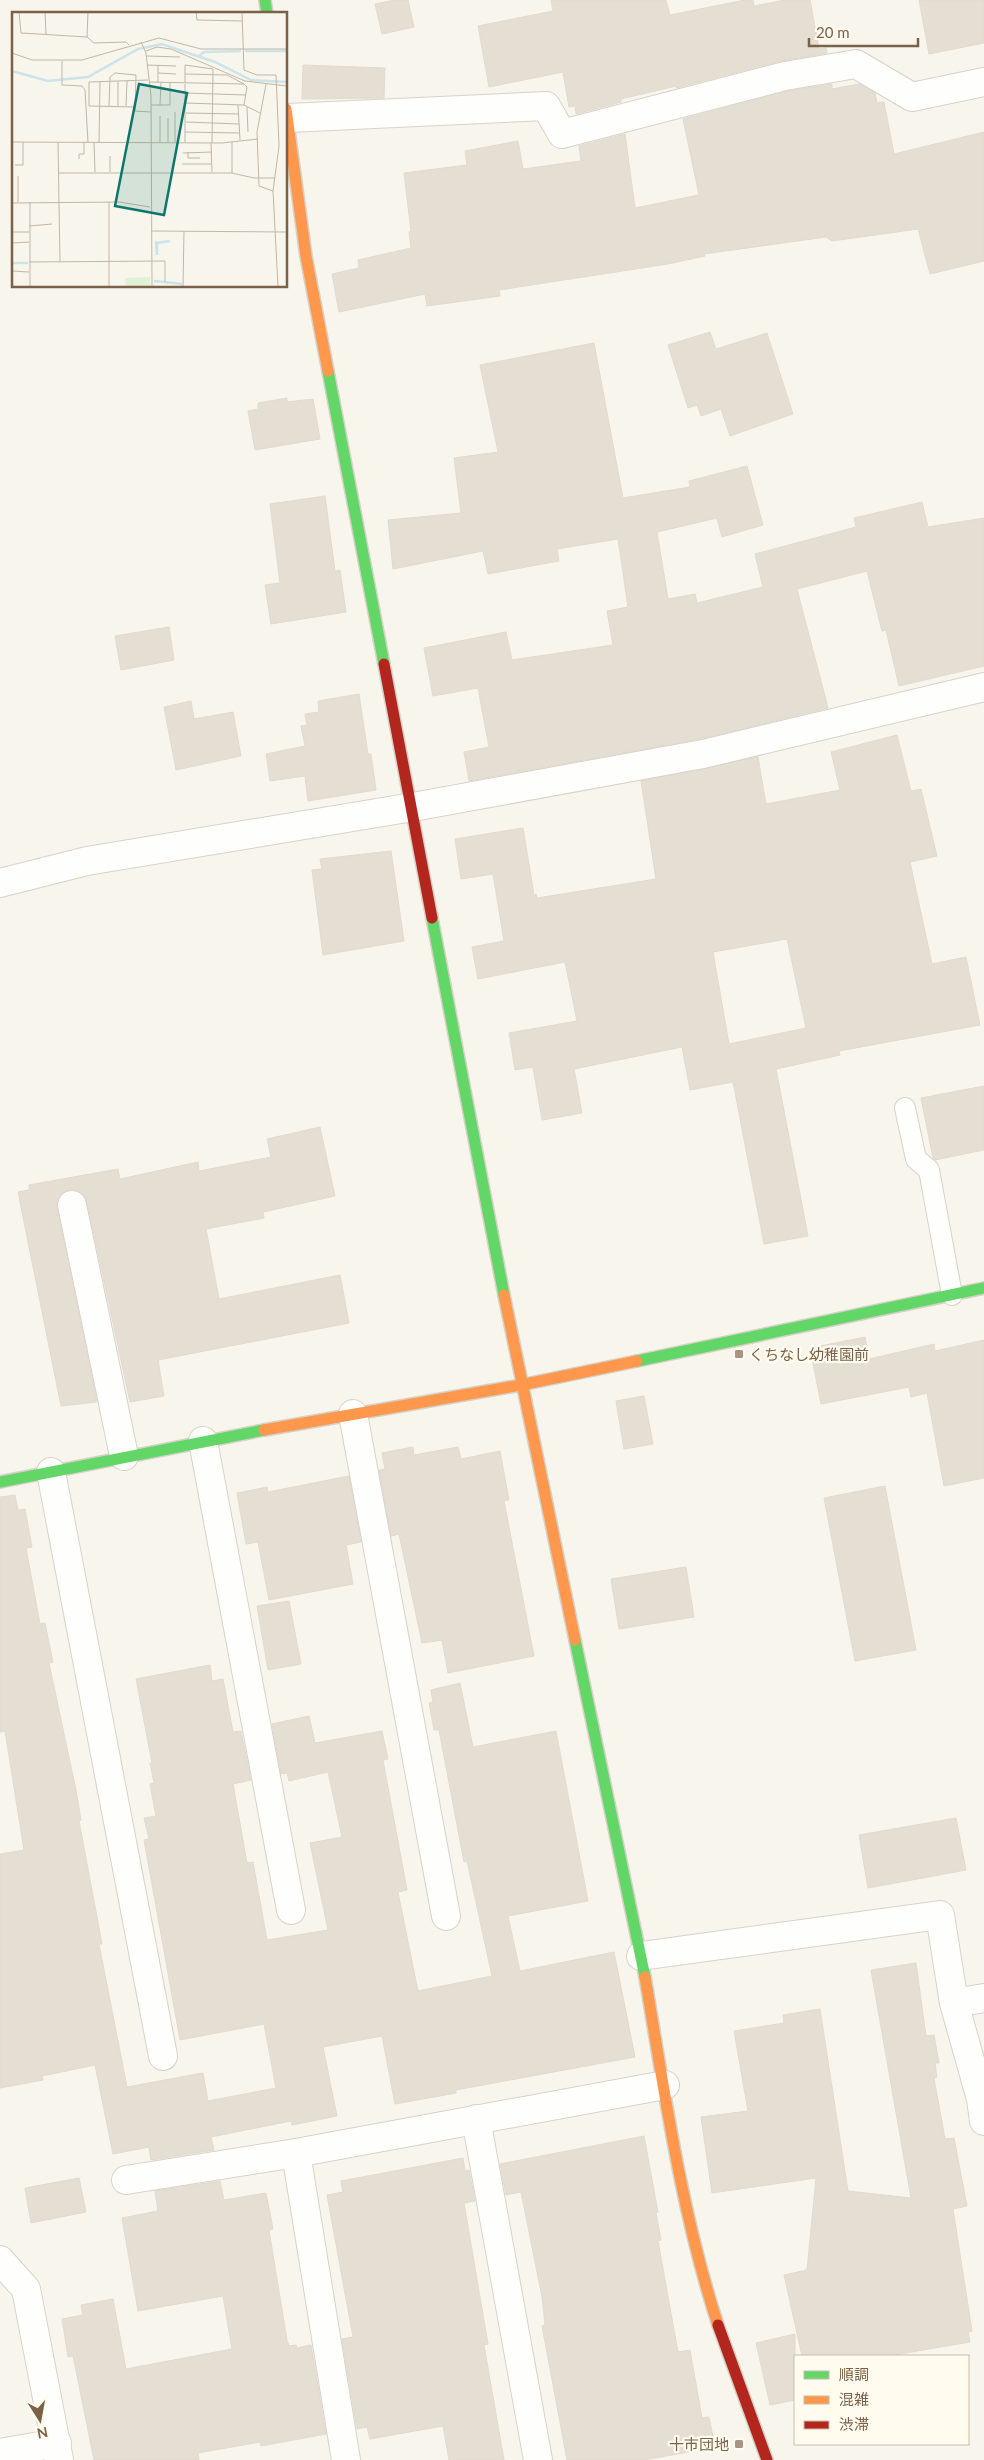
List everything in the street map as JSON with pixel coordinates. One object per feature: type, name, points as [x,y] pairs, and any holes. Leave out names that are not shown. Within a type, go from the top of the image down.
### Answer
[{"type":"street","points":[[288,113],[546,106],[562,134],[785,76],[856,64],[912,97],[984,82]]},
{"type":"street","points":[[288,121],[306,256],[413,807],[521,1385],[641,1956],[681,2185],[700,2270],[727,2354],[767,2460]]},
{"type":"street","points":[[0,883],[87,861],[413,807],[703,754],[984,687]]},
{"type":"street","points":[[72,1205],[124,1456]]},
{"type":"street","points":[[0,1482],[203,1441],[521,1385],[984,1288]]},
{"type":"street","points":[[353,1414],[446,1916]]},
{"type":"street","points":[[203,1441],[291,1910]]},
{"type":"street","points":[[51,1472],[163,2056]]},
{"type":"street","points":[[641,1956],[940,1915],[954,2003],[981,2099],[984,2121]]},
{"type":"street","points":[[954,2003],[984,1998]]},
{"type":"street","points":[[126,2180],[296,2153],[665,2085]]},
{"type":"street","points":[[476,2119],[538,2460]]},
{"type":"street","points":[[296,2153],[346,2460]]},
{"type":"street","points":[[0,2260],[26,2289],[58,2452],[0,2453]]},
{"type":"lane","points":[[905,1108],[916,1159],[929,1170],[952,1295]]},
{"type":"building","points":[[395,0],[408,0],[414,27],[382,34],[375,4]]},
{"type":"building","points":[[551,0],[666,0],[670,15],[745,0],[753,0],[754,6],[785,0],[810,0],[819,49],[826,48],[827,53],[781,61],[676,88],[676,86],[621,99],[621,102],[576,114],[575,106],[569,107],[563,72],[489,87],[478,26],[553,11]]},
{"type":"building","points":[[919,0],[984,0],[984,43],[929,54]]},
{"type":"building","points":[[303,65],[385,68],[384,98],[302,99]]},
{"type":"building","points":[[832,84],[832,89],[859,84],[875,93],[877,103],[884,102],[894,154],[984,132],[984,261],[930,274],[918,229],[832,241],[826,237],[704,254],[705,256],[668,264],[499,290],[500,296],[427,306],[425,294],[339,312],[332,274],[359,268],[358,260],[411,248],[409,232],[411,231],[404,173],[467,165],[465,151],[518,141],[523,169],[581,161],[579,146],[625,134],[635,208],[699,195],[683,119],[788,91]]},
{"type":"building","points":[[710,332],[716,349],[767,333],[793,414],[730,436],[721,409],[701,416],[697,405],[688,408],[668,345]]},
{"type":"building","points":[[594,343],[623,498],[690,487],[689,481],[747,466],[763,525],[722,537],[717,518],[657,532],[668,599],[695,594],[697,603],[763,587],[755,554],[856,527],[854,518],[922,502],[928,527],[984,518],[984,666],[899,686],[886,630],[882,631],[867,571],[797,589],[828,708],[700,739],[469,781],[464,752],[489,747],[478,688],[433,696],[424,648],[506,632],[512,660],[613,645],[607,611],[628,607],[618,539],[557,549],[559,561],[488,574],[483,551],[393,569],[388,520],[461,513],[454,458],[498,452],[480,365]]},
{"type":"building","points":[[287,398],[287,402],[313,399],[320,439],[255,450],[248,411],[258,409],[258,403]]},
{"type":"building","points":[[325,496],[335,571],[340,570],[346,612],[271,624],[265,585],[280,583],[270,504]]},
{"type":"building","points":[[169,627],[174,660],[121,670],[115,636]]},
{"type":"building","points":[[359,694],[368,754],[371,754],[376,790],[308,801],[305,776],[270,781],[266,754],[305,746],[301,726],[307,725],[305,714],[319,712],[318,701]]},
{"type":"building","points":[[191,701],[194,719],[233,712],[241,756],[176,770],[164,707]]},
{"type":"building","points":[[897,735],[911,791],[921,789],[937,856],[910,862],[932,964],[966,957],[980,1025],[839,1051],[840,1055],[776,1069],[808,1236],[764,1244],[733,1082],[690,1090],[682,1047],[574,1069],[582,1113],[542,1120],[533,1067],[515,1070],[509,1033],[577,1021],[565,962],[478,979],[472,947],[504,941],[493,874],[461,879],[455,839],[523,828],[534,895],[536,894],[537,898],[656,879],[641,781],[758,757],[766,804],[840,790],[831,752]],"holes":[[[787,939],[806,1028],[729,1044],[713,952]]]},
{"type":"building","points":[[391,851],[404,941],[323,955],[312,870],[322,869],[320,859]]},
{"type":"building","points":[[984,1086],[984,1150],[935,1160],[933,1158],[921,1098]]},
{"type":"building","points":[[320,1127],[335,1196],[263,1212],[264,1218],[206,1229],[219,1299],[340,1275],[349,1323],[158,1360],[164,1396],[130,1402],[87,1202],[84,1195],[77,1190],[68,1190],[61,1194],[57,1200],[57,1208],[97,1402],[61,1406],[18,1192],[29,1190],[29,1185],[118,1169],[120,1179],[198,1162],[199,1171],[271,1157],[267,1139]]},
{"type":"building","points":[[865,1337],[869,1359],[934,1344],[935,1351],[984,1340],[984,1478],[944,1486],[927,1393],[911,1397],[909,1387],[821,1404],[810,1348]]},
{"type":"building","points":[[644,1396],[653,1444],[624,1449],[616,1401]]},
{"type":"building","points":[[413,1447],[414,1455],[458,1447],[461,1459],[500,1451],[509,1500],[504,1501],[534,1656],[448,1673],[442,1640],[422,1643],[399,1534],[391,1536],[379,1470],[385,1469],[382,1453]]},
{"type":"building","points":[[349,1476],[361,1542],[346,1545],[353,1584],[269,1600],[258,1542],[246,1544],[237,1493],[267,1487],[268,1492]]},
{"type":"building","points":[[885,1486],[916,1650],[855,1661],[824,1498]]},
{"type":"building","points":[[15,1495],[18,1510],[25,1509],[32,1547],[26,1548],[40,1624],[45,1623],[53,1662],[49,1663],[76,1790],[81,1820],[79,1821],[102,1944],[99,1944],[127,2087],[203,2073],[208,2101],[276,2088],[264,2024],[180,2040],[144,1840],[149,1839],[144,1818],[156,1816],[150,1784],[154,1783],[150,1763],[152,1763],[136,1679],[210,1665],[212,1681],[223,1679],[233,1732],[241,1731],[251,1780],[233,1784],[247,1863],[253,1862],[267,1940],[328,1930],[310,1843],[342,1837],[328,1772],[289,1781],[287,1773],[281,1774],[272,1724],[309,1716],[315,1743],[382,1731],[388,1759],[383,1760],[407,1890],[398,1892],[418,1991],[492,1976],[467,1861],[464,1862],[439,1730],[434,1730],[429,1703],[433,1702],[431,1690],[460,1683],[473,1747],[556,1731],[588,1901],[508,1916],[520,1971],[614,1952],[635,2057],[456,2090],[456,2093],[395,2104],[382,2036],[323,2047],[337,2116],[292,2125],[291,2121],[211,2137],[214,2150],[151,2160],[149,2147],[113,2154],[95,2065],[42,2076],[43,2080],[0,2088],[0,1854],[24,1850],[5,1731],[0,1732],[0,1497]]},
{"type":"building","points":[[686,1567],[694,1617],[619,1629],[611,1579]]},
{"type":"building","points":[[289,1601],[301,1664],[268,1670],[257,1606]]},
{"type":"building","points":[[956,1818],[966,1870],[868,1888],[859,1835]]},
{"type":"building","points":[[916,1963],[926,2036],[934,2035],[939,2063],[935,2063],[937,2077],[934,2078],[945,2139],[954,2138],[967,2206],[953,2209],[972,2331],[968,2332],[970,2342],[894,2355],[802,2355],[784,2275],[807,2270],[816,2178],[712,2193],[701,2117],[748,2111],[734,2031],[784,2023],[783,2015],[820,2009],[848,2191],[911,2198],[871,1970]]},
{"type":"building","points":[[644,2136],[658,2212],[656,2213],[661,2240],[658,2241],[678,2352],[690,2350],[702,2418],[709,2417],[715,2447],[645,2460],[567,2460],[542,2326],[545,2325],[542,2297],[521,2192],[506,2195],[500,2164]]},
{"type":"building","points":[[463,2158],[465,2171],[469,2170],[475,2201],[464,2203],[488,2344],[484,2345],[504,2460],[449,2460],[443,2426],[370,2439],[367,2427],[357,2429],[342,2339],[353,2337],[327,2195],[343,2192],[341,2181]]},
{"type":"building","points":[[79,2178],[86,2212],[31,2223],[25,2188]]},
{"type":"building","points":[[220,2181],[224,2200],[266,2193],[273,2229],[269,2230],[287,2340],[289,2346],[296,2345],[297,2348],[311,2345],[326,2434],[261,2446],[260,2442],[198,2453],[199,2460],[94,2460],[73,2356],[68,2357],[62,2319],[83,2315],[81,2305],[113,2299],[126,2369],[232,2349],[223,2296],[138,2311],[122,2218],[158,2211],[155,2191]]},
{"type":"building","points":[[795,2334],[794,2400],[770,2405],[756,2343]]},
{"type":"traffic: fast","points":[[265,0],[267,12]]},
{"type":"traffic: fast","points":[[328,371],[384,664]]},
{"type":"traffic: fast","points":[[432,918],[504,1295]]},
{"type":"traffic: fast","points":[[637,1361],[984,1288]]},
{"type":"traffic: fast","points":[[0,1482],[264,1430]]},
{"type":"traffic: fast","points":[[575,1640],[645,1977]]},
{"type":"traffic: slow","points":[[288,124],[306,256],[328,371]]},
{"type":"traffic: slow","points":[[504,1295],[575,1640]]},
{"type":"traffic: slow","points":[[264,1430],[521,1385],[637,1361]]},
{"type":"traffic: slow","points":[[645,1977],[684,2196],[705,2282],[718,2325]]},
{"type":"traffic: jam","points":[[384,664],[432,918]]},
{"type":"traffic: jam","points":[[718,2325],[767,2460]]},
{"type":"place","name":"くちなし幼稚園前","points":[[739,1354]]},
{"type":"place","name":"十市団地","points":[[739,2444]]}]
